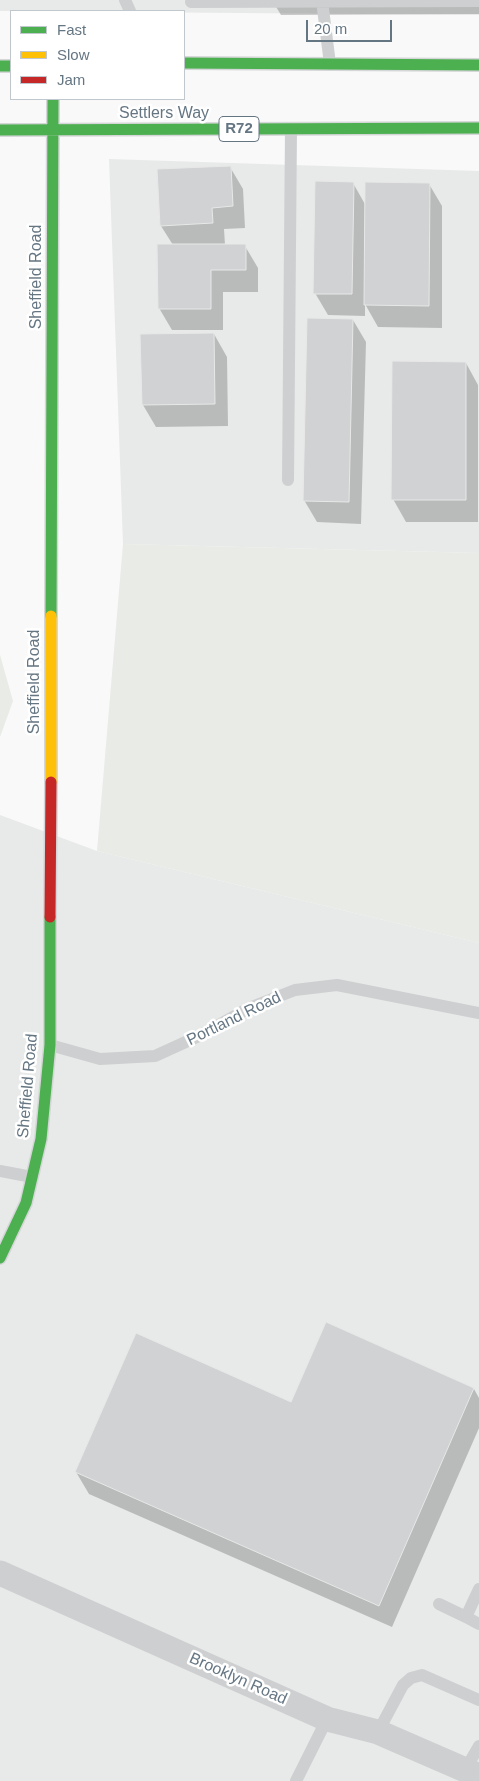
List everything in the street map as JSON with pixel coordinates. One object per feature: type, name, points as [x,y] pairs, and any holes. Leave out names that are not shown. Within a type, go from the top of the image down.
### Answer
[{"type":"street","points":[[185,62],[479,65]]},
{"type":"street","name":"Sheffield Road","points":[[0,1258],[26,1203],[41,1139],[50,1045],[53,100]]},
{"type":"street","name":"Settlers Way","points":[[0,130],[479,128]]},
{"type":"street","name":"Brooklyn Road","points":[[0,1573],[328,1719],[378,1732],[472,1773]]},
{"type":"lane","points":[[322,1],[330,64]]},
{"type":"lane","points":[[191,2],[479,1]]},
{"type":"lane","points":[[288,480],[291,129]]},
{"type":"lane","name":"Portland Road","points":[[50,1045],[100,1059],[155,1056],[201,1035],[249,1008],[295,990],[336,985],[479,1013]]},
{"type":"lane","points":[[0,1171],[32,1177]]},
{"type":"lane","points":[[466,1617],[479,1589]]},
{"type":"lane","points":[[439,1604],[479,1624]]},
{"type":"lane","points":[[378,1732],[403,1685],[411,1678],[422,1675],[479,1700]]},
{"type":"lane","points":[[296,1781],[328,1719]]},
{"type":"lane","points":[[472,1773],[479,1746]]},
{"type":"shaded area","points":[[0,0],[479,0],[479,15],[185,13],[185,10],[0,11]]},
{"type":"shaded area","points":[[109,159],[479,171],[479,553],[123,544]]},
{"type":"shaded area","points":[[123,544],[479,553],[479,943],[97,851]]},
{"type":"shaded area","points":[[0,655],[13,701],[0,737]]},
{"type":"shaded area","points":[[0,815],[97,851],[479,943],[479,1781],[0,1781]]},
{"type":"building","points":[[231,166],[233,206],[212,208],[213,223],[160,226],[157,169]]},
{"type":"building","points":[[315,181],[354,182],[352,294],[313,294]]},
{"type":"building","points":[[365,182],[430,183],[429,306],[364,305]]},
{"type":"building","points":[[157,244],[246,244],[246,270],[211,270],[211,309],[158,309]]},
{"type":"building","points":[[307,318],[353,319],[349,502],[303,501]]},
{"type":"building","points":[[214,333],[215,404],[142,405],[140,334]]},
{"type":"building","points":[[392,361],[466,362],[466,500],[391,500]]},
{"type":"building","points":[[326,1322],[474,1388],[379,1606],[75,1472],[136,1333],[291,1402]]},
{"type":"traffic: fast","points":[[185,63],[479,65]]},
{"type":"traffic: fast","points":[[0,66],[10,66]]},
{"type":"traffic: fast","points":[[51,616],[53,100]]},
{"type":"traffic: fast","points":[[0,130],[479,128]]},
{"type":"traffic: fast","points":[[0,1258],[26,1203],[41,1139],[50,1045],[50,917]]},
{"type":"traffic: slow","points":[[51,616],[51,782]]},
{"type":"traffic: jam","points":[[50,917],[51,782]]}]
